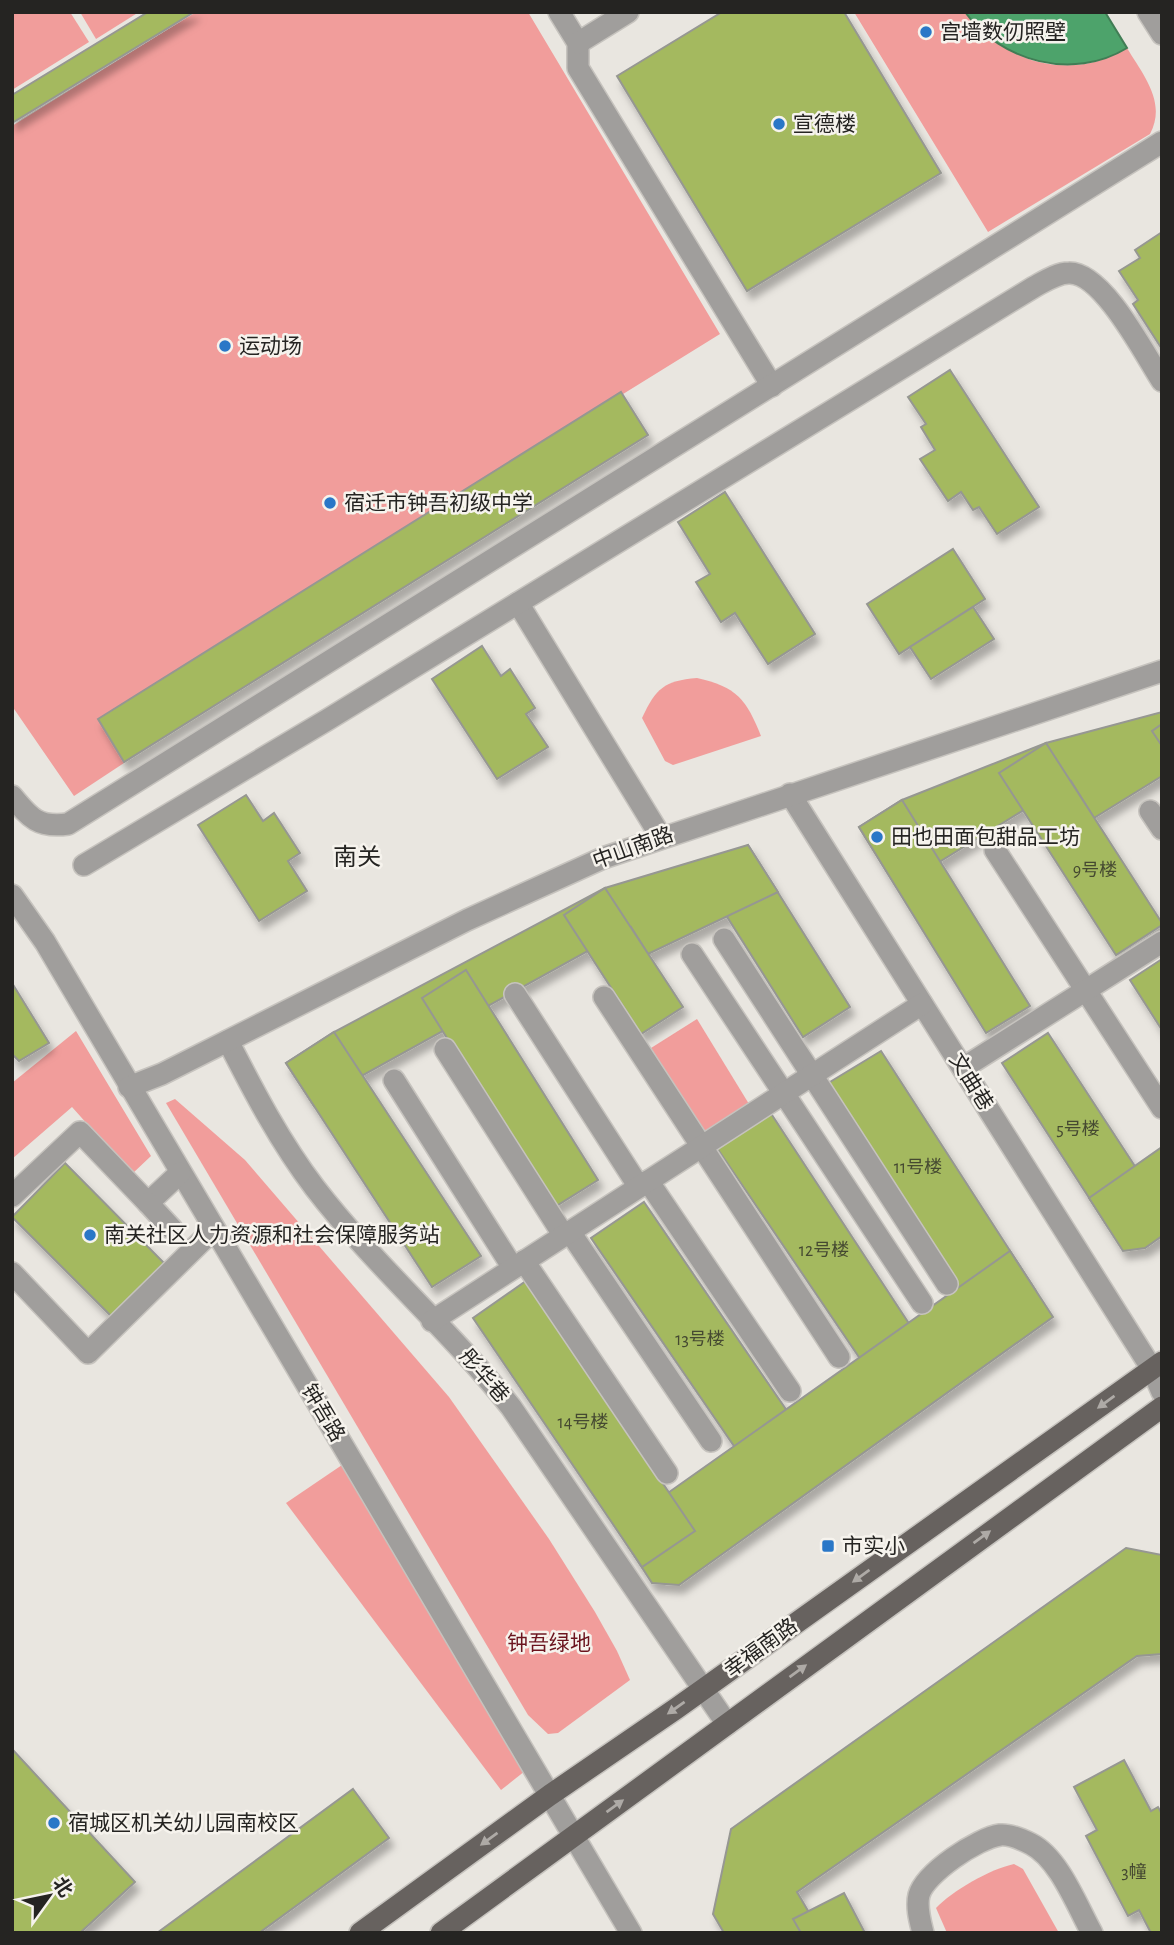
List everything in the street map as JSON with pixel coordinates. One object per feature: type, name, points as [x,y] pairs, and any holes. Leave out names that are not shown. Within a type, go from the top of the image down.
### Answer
[{"type":"main road","name":"幸福南路","points":[[360,1933],[550,1795],[1157,1365]]},
{"type":"main road","name":"幸福南路","points":[[441,1933],[1162,1407]]},
{"type":"street","points":[[559,12],[578,43],[579,68],[772,386]]},
{"type":"street","points":[[578,43],[628,12]]},
{"type":"street","points":[[1148,12],[1162,34]]},
{"type":"street","points":[[12,796],[27,814],[50,826],[68,824],[1162,142]]},
{"type":"street","points":[[84,864],[1058,275],[1071,272],[1082,276],[1106,294],[1162,382]]},
{"type":"street","points":[[518,603],[661,837]]},
{"type":"street","name":"中山南路","points":[[129,1087],[162,1074],[467,920],[603,858],[1162,671]]},
{"type":"street","name":"文曲巷","points":[[790,794],[963,1068],[1157,1365],[1162,1392]]},
{"type":"street","points":[[995,850],[1162,1108]]},
{"type":"street","name":"钟吾路","points":[[12,895],[45,942],[631,1933]]},
{"type":"street","points":[[724,939],[947,1284]]},
{"type":"street","points":[[963,1068],[1162,942]]},
{"type":"street","points":[[692,954],[922,1303]]},
{"type":"street","points":[[515,994],[643,1184],[790,1391]]},
{"type":"street","points":[[604,997],[839,1357]]},
{"type":"street","points":[[432,1321],[922,1004]]},
{"type":"street","name":"彤华巷","points":[[228,1041],[269,1121],[289,1153],[365,1247],[484,1374],[511,1407],[727,1724]]},
{"type":"street","points":[[445,1049],[567,1234],[711,1441]]},
{"type":"street","points":[[394,1080],[519,1265],[667,1473]]},
{"type":"street","points":[[12,1196],[80,1132],[172,1229]]},
{"type":"street","points":[[148,1203],[180,1173]]},
{"type":"street","points":[[12,1273],[88,1353],[213,1230]]},
{"type":"street","points":[[923,1933],[918,1912],[919,1894],[930,1877],[943,1865],[988,1839],[1002,1835],[1033,1844],[1047,1855],[1092,1933]]},
{"type":"green space","points":[[12,12],[70,12],[89,42],[12,90]]},
{"type":"green space","points":[[80,12],[139,12],[96,39]]},
{"type":"green space","points":[[196,12],[528,12],[720,334],[98,719],[124,763],[74,796],[12,706],[12,126]]},
{"type":"green space","points":[[854,12],[965,12],[980,28],[1023,56],[1056,65],[1093,62],[1127,48],[1151,89],[1156,111],[1155,122],[1150,134],[988,232]]},
{"type":"green space","points":[[697,678],[722,686],[738,696],[761,736],[673,765],[665,761],[642,718],[662,688],[676,681]]},
{"type":"green space","points":[[697,1019],[749,1104],[704,1132],[651,1048]]},
{"type":"green space","points":[[76,1031],[151,1156],[132,1174],[72,1107],[12,1159],[12,1083]]},
{"type":"green space","name":"钟吾绿地","points":[[175,1099],[245,1160],[449,1397],[549,1539],[595,1612],[630,1680],[558,1733],[548,1734],[528,1715],[166,1103]]},
{"type":"green space","points":[[342,1465],[525,1771],[501,1790],[286,1503]]},
{"type":"green space","points":[[1014,1864],[1023,1869],[1059,1933],[947,1933],[936,1908],[972,1882]]},
{"type":"shaded area","points":[[965,12],[1105,12],[1127,48],[1106,58],[1084,63],[1039,61],[998,43],[980,29]]},
{"type":"building","points":[[148,12],[194,12],[12,123],[12,95]]},
{"type":"building","name":"宣德楼","points":[[722,12],[844,12],[941,173],[747,291],[617,76]]},
{"type":"building","points":[[1162,232],[1162,349],[1133,304],[1138,300],[1119,271],[1140,258],[1135,250]]},
{"type":"building","points":[[950,370],[1039,507],[997,534],[979,507],[973,510],[961,492],[948,501],[920,459],[935,450],[921,427],[926,424],[908,397]]},
{"type":"building","points":[[621,392],[648,435],[124,762],[98,719]]},
{"type":"building","points":[[725,492],[815,634],[768,664],[735,613],[721,622],[696,582],[710,574],[678,522]]},
{"type":"building","points":[[953,549],[985,599],[899,654],[867,604]]},
{"type":"building","points":[[973,607],[994,639],[931,679],[910,647]]},
{"type":"building","points":[[482,646],[501,676],[510,669],[535,708],[526,714],[548,747],[497,779],[432,679]]},
{"type":"building","points":[[1162,712],[1162,776],[1094,818],[1071,781],[897,888],[859,827],[902,800],[1046,743]]},
{"type":"building","points":[[1162,724],[1162,746],[1152,731]]},
{"type":"building","points":[[1046,743],[1162,923],[1116,955],[999,773]]},
{"type":"building","points":[[246,795],[263,821],[274,813],[300,853],[288,861],[307,891],[259,921],[198,825]]},
{"type":"building","points":[[902,800],[1030,1006],[986,1033],[859,827]]},
{"type":"building","points":[[748,845],[850,1007],[803,1037],[700,874]]},
{"type":"building","points":[[748,845],[778,892],[648,954],[631,927],[363,1075],[314,1106],[286,1063],[334,1032],[605,888]]},
{"type":"building","points":[[605,888],[683,1007],[641,1034],[564,915]]},
{"type":"building","points":[[1162,959],[1162,1030],[1130,980]]},
{"type":"building","points":[[466,970],[598,1180],[553,1208],[422,998]]},
{"type":"building","points":[[12,983],[49,1043],[19,1061],[12,1054]]},
{"type":"building","points":[[334,1032],[481,1256],[432,1287],[286,1063]]},
{"type":"building","points":[[1048,1033],[1155,1197],[1108,1227],[1002,1063]]},
{"type":"building","points":[[881,1051],[1036,1291],[982,1326],[825,1085]]},
{"type":"building","points":[[770,1112],[929,1354],[880,1388],[717,1148]]},
{"type":"building","points":[[1162,1147],[1162,1236],[1145,1248],[1123,1251],[1089,1198]]},
{"type":"building","points":[[65,1163],[164,1263],[111,1316],[12,1217]]},
{"type":"building","points":[[644,1202],[809,1443],[756,1478],[591,1238]]},
{"type":"building","points":[[1010,1251],[1053,1317],[679,1585],[652,1583],[617,1529]]},
{"type":"building","points":[[526,1281],[695,1531],[642,1567],[473,1318]]},
{"type":"building","points":[[1126,1548],[1162,1555],[1162,1654],[1137,1656],[797,1892],[821,1933],[724,1933],[713,1914],[731,1829]]},
{"type":"building","name":"宿城区机关幼儿园南校区","points":[[12,1749],[135,1882],[80,1933],[12,1933]]},
{"type":"building","points":[[1124,1760],[1151,1811],[1158,1807],[1162,1814],[1162,1933],[1151,1933],[1139,1910],[1128,1916],[1086,1836],[1097,1830],[1074,1787]]},
{"type":"building","points":[[353,1789],[389,1838],[259,1933],[157,1933]]},
{"type":"building","points":[[844,1893],[865,1933],[801,1933],[793,1919]]},
{"type":"place","name":"宫墙数仞照壁","points":[[926,32]]},
{"type":"place","name":"宣德楼","points":[[779,124]]},
{"type":"place","name":"运动场","points":[[225,346]]},
{"type":"place","name":"宿迁市钟吾初级中学","points":[[330,503]]},
{"type":"place","name":"田也田面包甜品工坊","points":[[877,837]]},
{"type":"place","name":"南关社区人力资源和社会保障服务站","points":[[90,1235]]},
{"type":"place","name":"市实小","points":[[828,1546]]},
{"type":"place","name":"宿城区机关幼儿园南校区","points":[[54,1823]]},
{"type":"district","name":"南关","points":[[357,858]]}]
